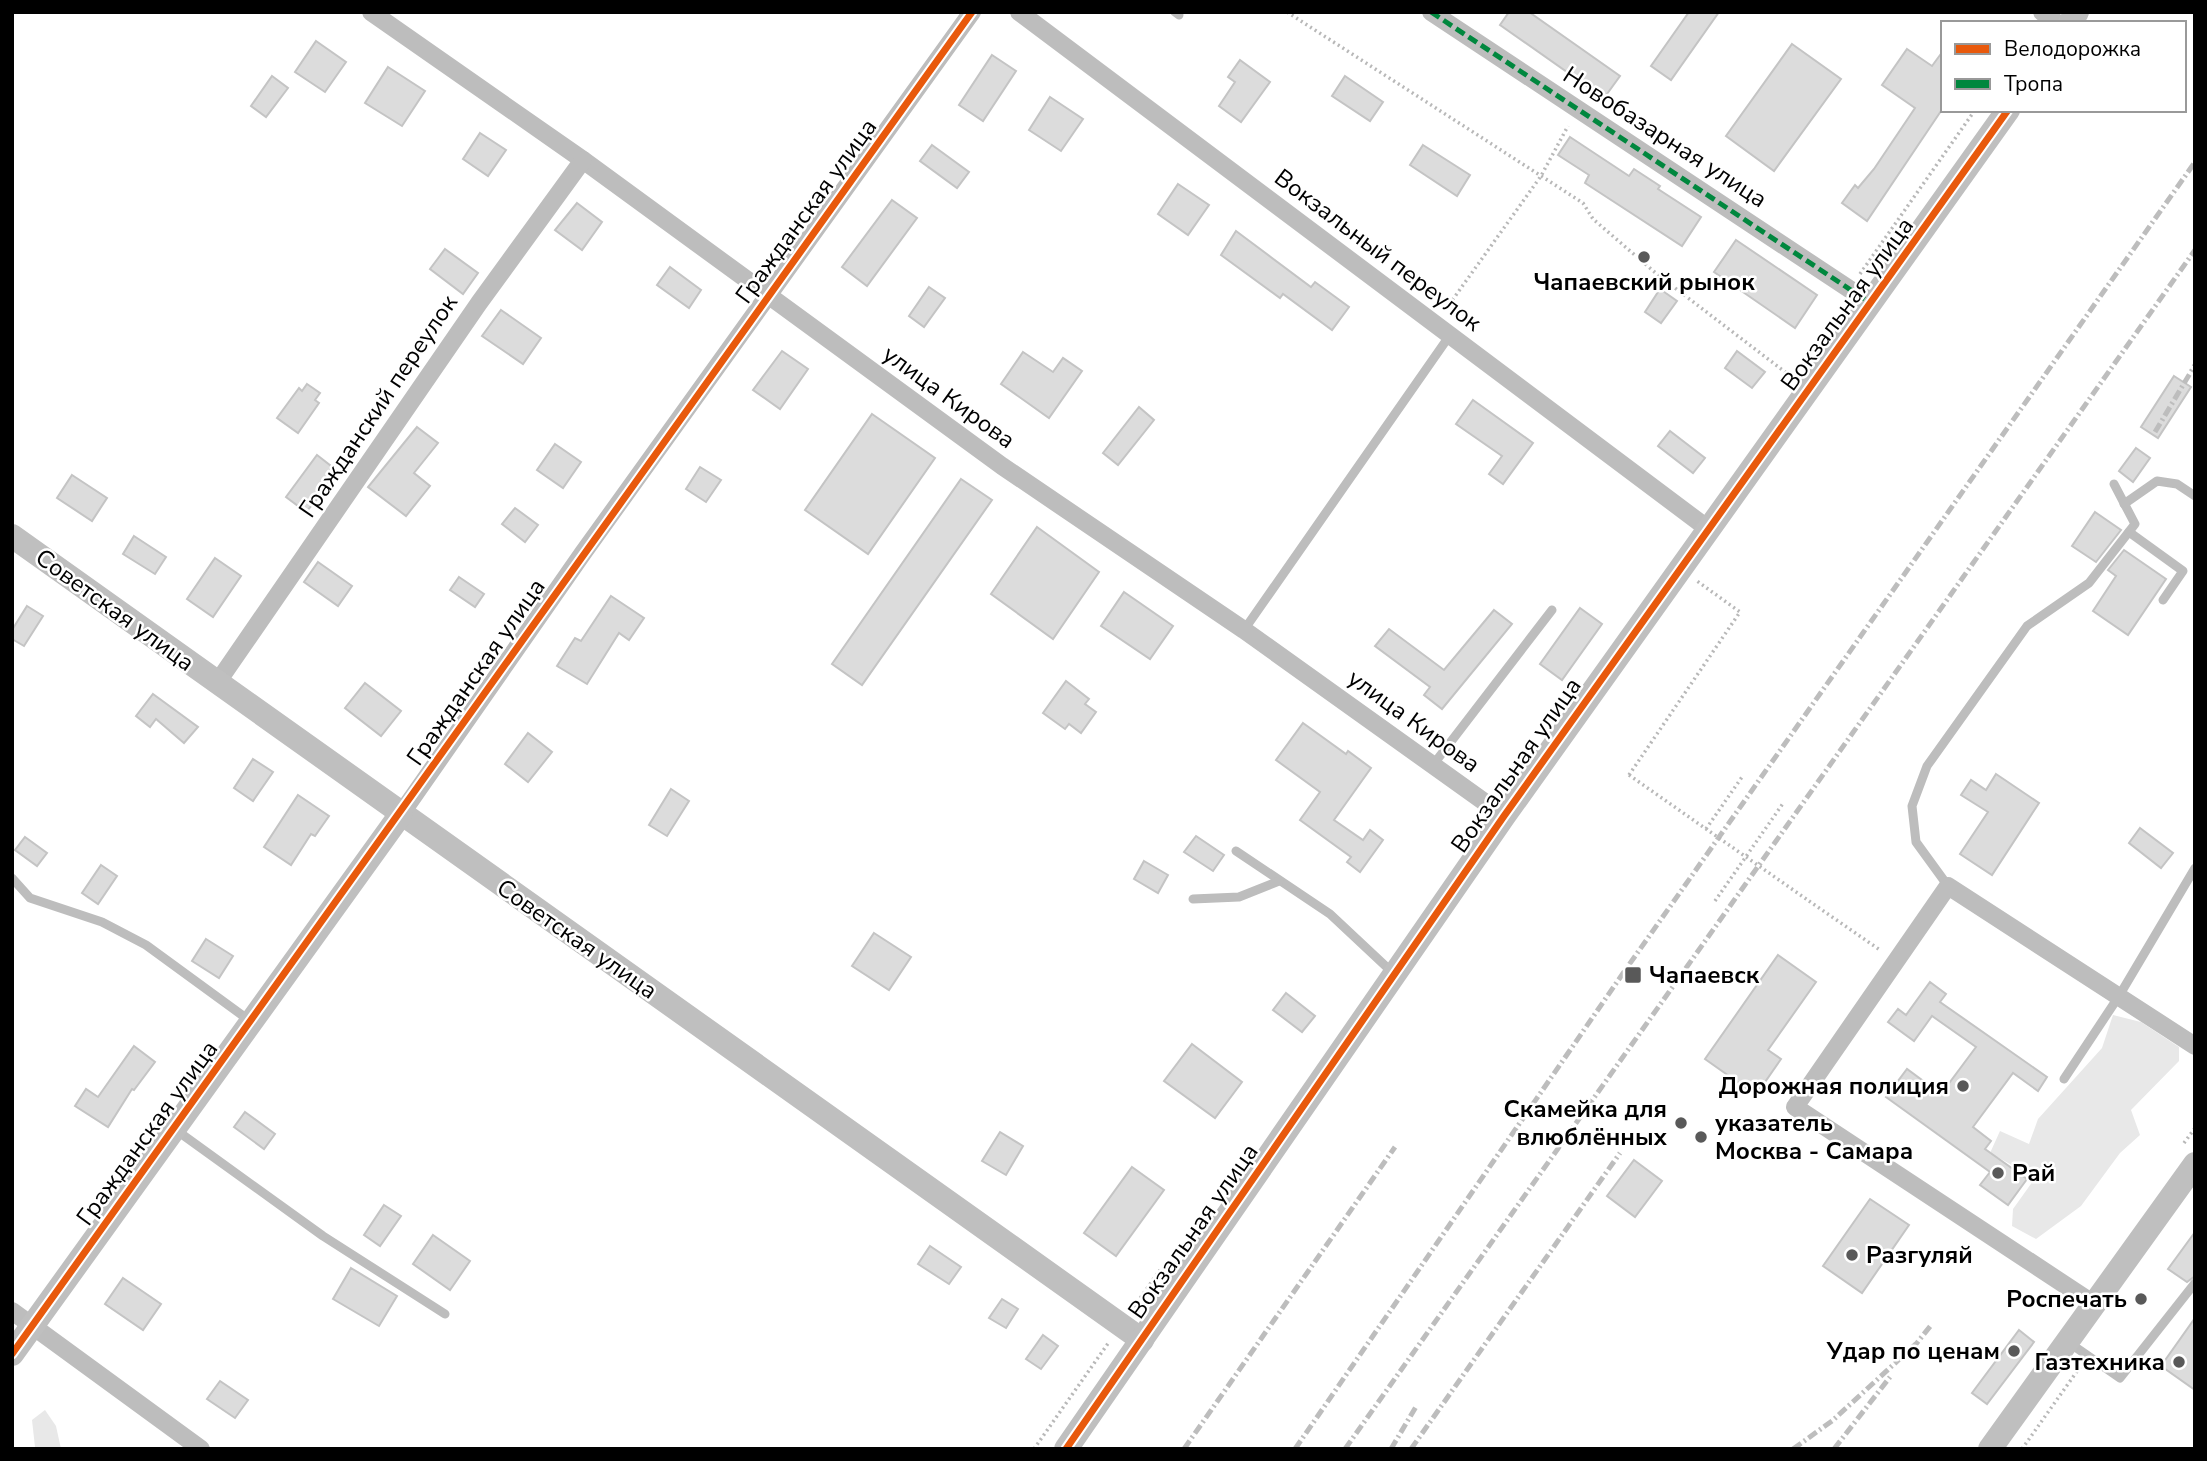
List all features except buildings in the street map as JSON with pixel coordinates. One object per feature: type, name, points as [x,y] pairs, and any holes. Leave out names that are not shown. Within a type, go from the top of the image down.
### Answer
[{"type":"street","name":"улица Кирова","points":[[371,12],[583,160],[1002,466],[1244,630],[1504,816]]},
{"type":"street","name":"Гражданская улица","points":[[12,1353],[22,1318],[174,1129],[252,1023],[583,552],[972,12]]},
{"type":"street","name":"Вокзальный переулок","points":[[1019,12],[1707,528]]},
{"type":"street","name":"Новобазарная улица","points":[[1431,12],[1872,304]]},
{"type":"street","name":"Вокзальная улица","points":[[1066,1449],[1504,816],[1707,528],[1872,304],[2007,112]]},
{"type":"street","name":"Гражданский переулок","points":[[217,683],[479,303],[583,160]]},
{"type":"street","name":"Советская улица","points":[[12,536],[1142,1340]]},
{"type":"street","points":[[2094,1304],[1795,1107],[1948,886],[2195,1046]]},
{"type":"street","points":[[1990,1449],[2195,1164]]},
{"type":"street","points":[[22,1318],[201,1449]]},
{"type":"lane","points":[[1244,630],[1451,335]]},
{"type":"lane","points":[[2124,504],[2157,481],[2177,484],[2195,496]]},
{"type":"lane","points":[[1948,886],[1916,842],[1912,806],[1927,766],[2027,626],[2090,583],[2135,524],[2114,484]]},
{"type":"lane","points":[[2129,532],[2183,570],[2163,600]]},
{"type":"lane","points":[[1433,765],[1552,610]]},
{"type":"lane","points":[[1236,851],[1330,914],[1395,974]]},
{"type":"lane","points":[[2064,1079],[2119,996],[2195,868]]},
{"type":"lane","points":[[12,878],[30,898],[102,922],[146,945],[252,1023]]},
{"type":"lane","points":[[1193,899],[1240,897],[1279,881]]},
{"type":"lane","points":[[174,1129],[323,1236],[445,1314]]},
{"type":"lane","points":[[2067,1341],[2120,1378],[2195,1283]]},
{"type":"path","points":[[1287,12],[1583,203],[1593,219],[1658,275],[1789,375],[1797,364]]},
{"type":"path","points":[[1451,335],[1465,315],[1451,302],[1541,176],[1563,133],[1580,111]]},
{"type":"path","points":[[1850,289],[1974,112]]},
{"type":"path","points":[[1675,710],[1629,775],[1877,948]]},
{"type":"path","points":[[1706,829],[1742,778]]},
{"type":"path","points":[[1715,901],[1784,802]]},
{"type":"shaded area","points":[[2113,1015],[2141,1022],[2179,1047],[2179,1061],[2131,1110],[2140,1135],[2120,1153],[2081,1206],[2036,1239],[2012,1226],[2013,1209],[2033,1181],[2019,1169],[1990,1153],[2000,1131],[2029,1144],[2038,1119],[2102,1048]]},
{"type":"shaded area","points":[[45,1410],[56,1426],[61,1449],[35,1447],[32,1420]]},
{"type":"railway","points":[[1295,1449],[1626,969],[2195,162]]},
{"type":"railway","points":[[1345,1449],[2195,250]]},
{"type":"railway","points":[[2155,432],[2195,365]]},
{"type":"railway","points":[[1184,1449],[1395,1147]]},
{"type":"railway","points":[[1411,1449],[1620,1153]]},
{"type":"railway","points":[[1912,1349],[1932,1324]]},
{"type":"railway","points":[[1793,1449],[1832,1421],[1917,1343]]},
{"type":"railway","points":[[1834,1449],[1890,1377]]},
{"type":"railway","points":[[1391,1449],[1417,1405]]},
{"type":"marked path","points":[[1431,12],[1872,304]]},
{"type":"cycle path","points":[[12,1354],[972,12]]},
{"type":"cycle path","points":[[1066,1449],[1504,816],[2007,112]]},
{"type":"place","name":"Чапаевский рынок","points":[[1644,257]]},
{"type":"place","name":"Чапаевск","points":[[1633,975]]},
{"type":"place","name":"Дорожная полиция","points":[[1963,1086]]},
{"type":"place","name":"Скамейка для влюблённых","points":[[1681,1123]]},
{"type":"place","name":"указатель Москва - Самара","points":[[1701,1137]]},
{"type":"place","name":"Рай","points":[[1998,1173]]},
{"type":"place","name":"Разгуляй","points":[[1852,1255]]},
{"type":"place","name":"Роспечать","points":[[2141,1299]]},
{"type":"place","name":"Удар по ценам","points":[[2014,1351]]},
{"type":"place","name":"Газтехника","points":[[2179,1362]]}]
